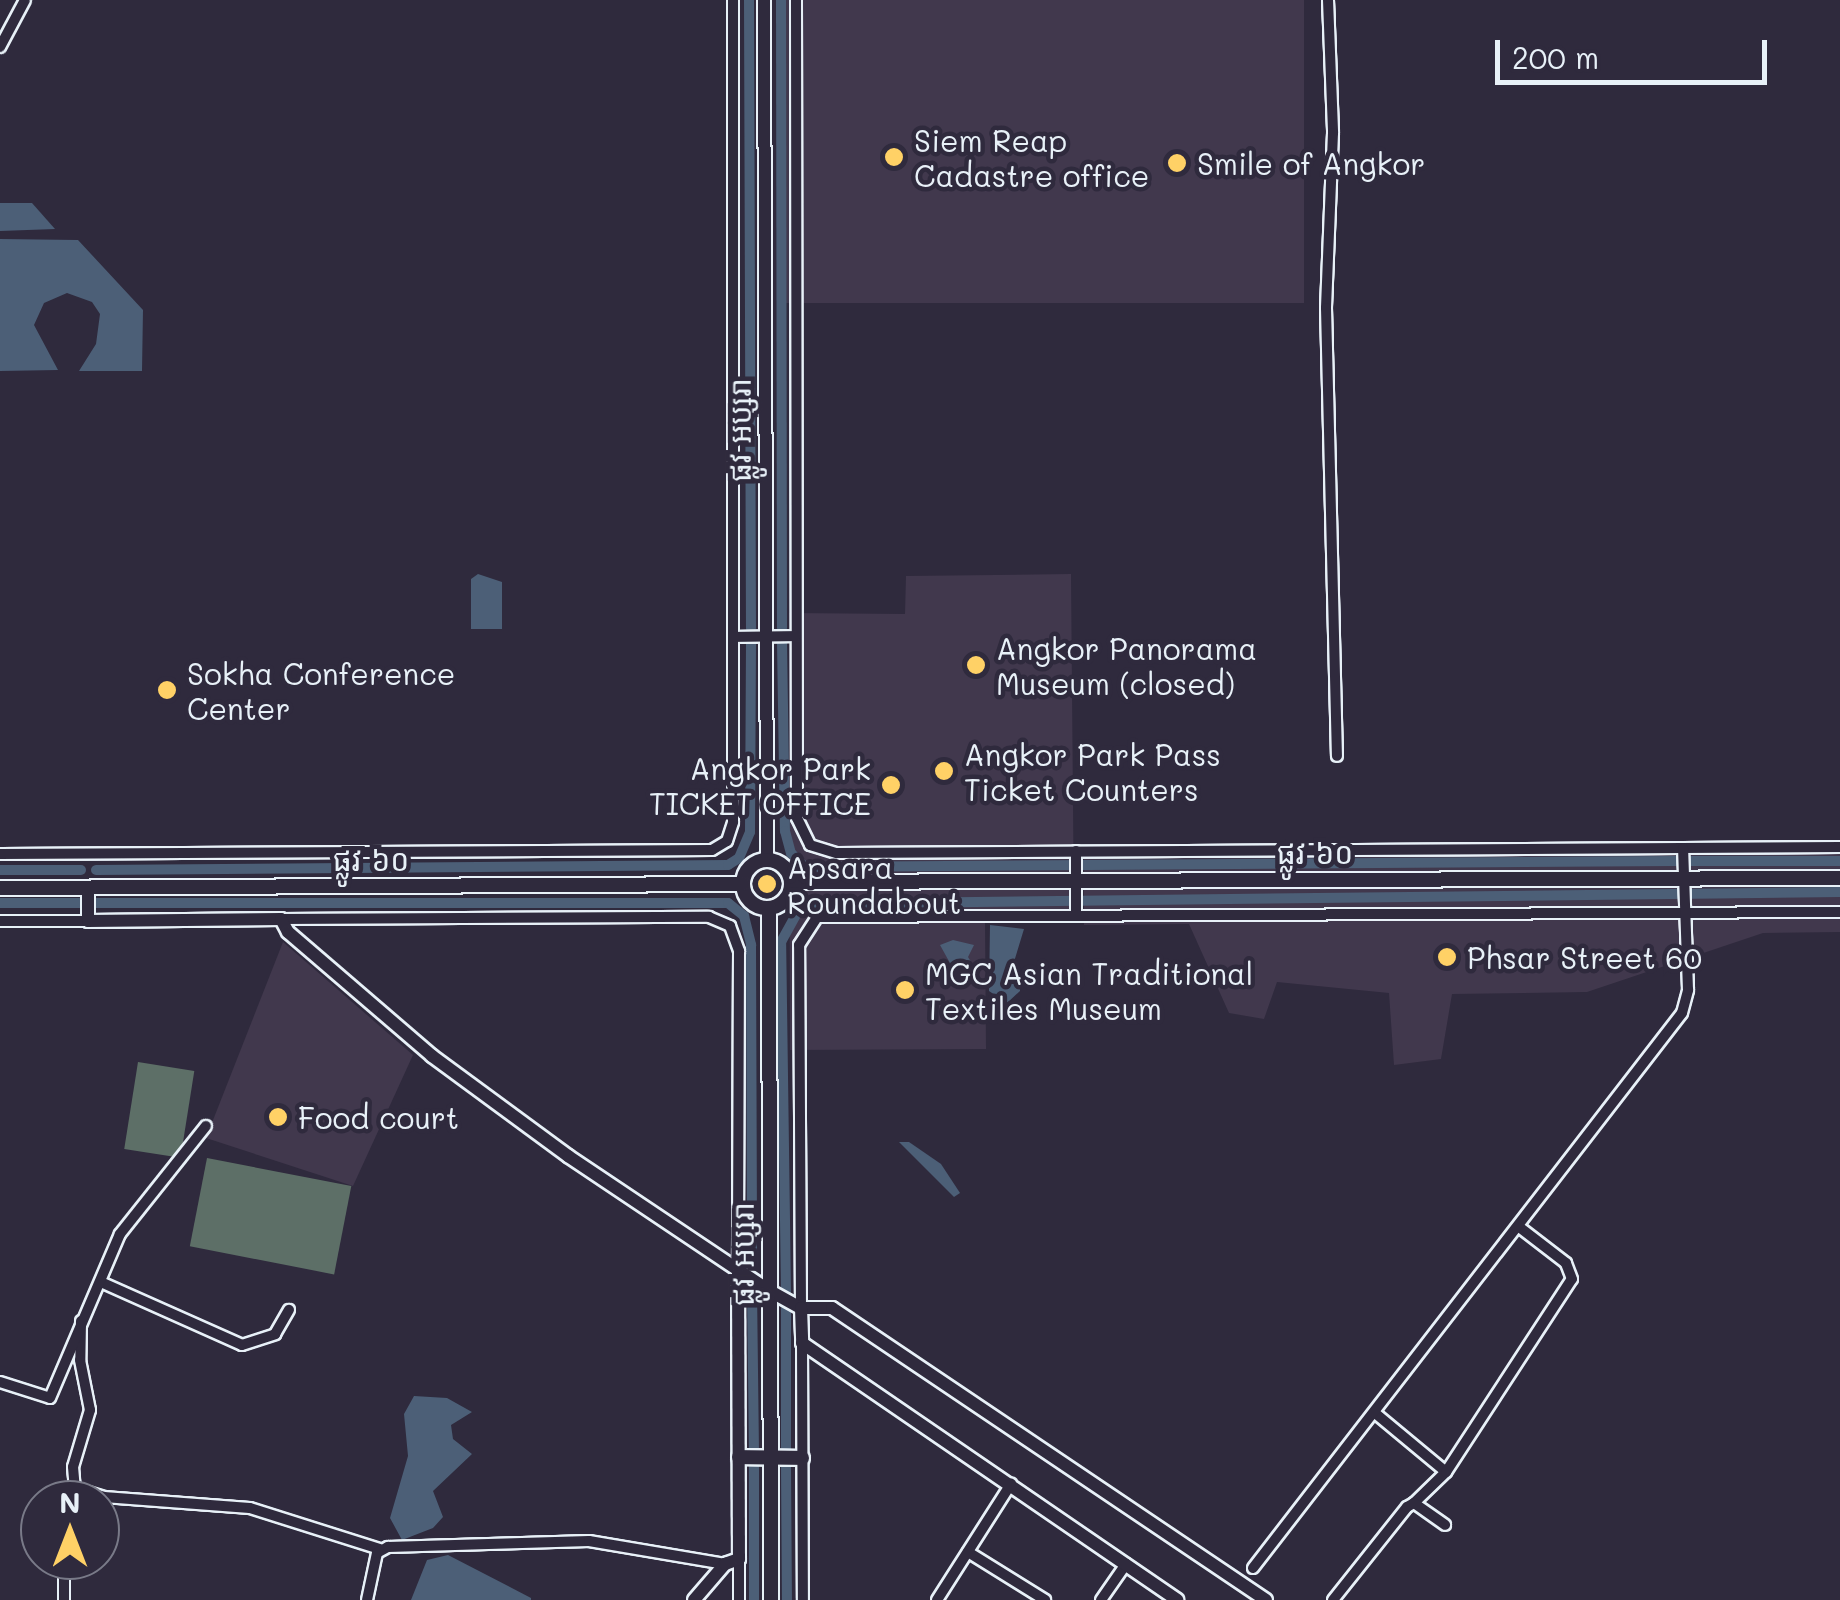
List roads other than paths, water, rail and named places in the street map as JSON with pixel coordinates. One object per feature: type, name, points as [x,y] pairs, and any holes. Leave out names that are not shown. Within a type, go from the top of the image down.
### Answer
[{"type":"main road","points":[[768,860],[784,868],[791,882],[787,898],[768,908],[750,901],[742,884],[749,868],[768,860]]},
{"type":"main road","name":"ផ្លូវ ៦០","points":[[791,882],[1683,882],[1840,878]]},
{"type":"main road","name":"ផ្លូវ ៦០","points":[[0,888],[88,903],[742,884]]},
{"type":"main road","name":"ផ្លូវ អប្សរា","points":[[768,908],[771,1600]]},
{"type":"main road","points":[[739,1457],[802,1458]]},
{"type":"street","points":[[0,47],[25,0]]},
{"type":"street","points":[[0,854],[712,850],[732,834],[734,0]]},
{"type":"street","name":"ផ្លូវ អប្សរា","points":[[764,0],[768,860]]},
{"type":"street","points":[[796,0],[797,818],[810,846],[838,852],[1076,854],[1840,847]]},
{"type":"street","points":[[1328,0],[1332,133],[1326,308],[1337,756]]},
{"type":"street","points":[[734,637],[796,636]]},
{"type":"street","points":[[1252,1568],[1682,1013],[1688,990],[1684,848]]},
{"type":"street","points":[[1076,854],[1076,911]]},
{"type":"street","points":[[0,921],[88,903],[281,919],[709,917],[730,926],[739,951],[739,1457],[732,1562],[739,1600]]},
{"type":"street","points":[[803,1600],[802,932],[828,915],[1684,909],[1840,912]]},
{"type":"street","points":[[281,919],[288,932],[432,1056],[738,1272],[801,1308],[832,1308],[1266,1600]]},
{"type":"street","points":[[0,1382],[50,1398],[120,1234],[206,1126]]},
{"type":"street","points":[[1332,1600],[1414,1502],[1446,1472],[1572,1279],[1566,1262],[1519,1227]]},
{"type":"street","points":[[102,1283],[242,1344],[276,1334],[289,1310]]},
{"type":"street","points":[[81,1321],[80,1360],[90,1410],[73,1467],[76,1488],[104,1498],[250,1508],[380,1549],[589,1541],[732,1562]]},
{"type":"street","points":[[802,1343],[1178,1600]]},
{"type":"street","points":[[1375,1414],[1446,1472]]},
{"type":"street","points":[[937,1600],[1011,1484]]},
{"type":"street","points":[[1414,1502],[1445,1525]]},
{"type":"street","points":[[367,1600],[380,1549]]},
{"type":"street","points":[[968,1552],[1045,1600]]},
{"type":"street","points":[[694,1600],[732,1562]]},
{"type":"street","points":[[1101,1600],[1126,1564]]},
{"type":"water","points":[[0,203],[32,203],[55,229],[0,231]]},
{"type":"water","points":[[0,239],[78,240],[143,310],[142,371],[79,371],[96,344],[100,314],[92,302],[67,293],[44,303],[34,325],[58,370],[0,371]]},
{"type":"water","points":[[478,574],[502,582],[502,629],[471,629],[471,579]]},
{"type":"water","points":[[990,925],[1024,929],[1010,975],[1020,980],[1020,991],[1007,1003],[989,991]]},
{"type":"water","points":[[953,940],[974,945],[968,957],[973,965],[956,974],[940,945]]},
{"type":"water","points":[[899,1142],[909,1142],[941,1164],[960,1193],[954,1197]]},
{"type":"water","points":[[414,1396],[447,1398],[472,1412],[451,1425],[453,1439],[472,1454],[433,1491],[443,1517],[433,1528],[402,1540],[390,1518],[408,1456],[404,1414]]},
{"type":"water","points":[[448,1555],[531,1600],[411,1600],[427,1560]]},
{"type":"waterway","points":[[749,0],[751,628]]},
{"type":"waterway","points":[[781,0],[782,628]]},
{"type":"waterway","points":[[96,870],[728,865],[739,858],[750,832],[751,643]]},
{"type":"waterway","points":[[782,643],[785,831],[791,853],[805,867],[1676,861]]},
{"type":"waterway","points":[[1691,861],[1840,861]]},
{"type":"waterway","points":[[0,870],[81,870]]},
{"type":"waterway","points":[[786,1291],[781,942],[802,904],[1840,892]]},
{"type":"waterway","points":[[0,903],[728,903],[744,916],[751,945],[752,1266]]},
{"type":"waterway","points":[[752,1289],[754,1450]]},
{"type":"waterway","points":[[786,1309],[786,1450]]},
{"type":"waterway","points":[[754,1465],[754,1600]]},
{"type":"waterway","points":[[786,1466],[787,1600]]},
{"type":"place","name":"Siem Reap Cadastre office","points":[[894,157]]},
{"type":"place","name":"Smile of Angkor","points":[[1177,163]]},
{"type":"place","name":"Angkor Panorama Museum (closed)","points":[[976,665]]},
{"type":"place","name":"Sokha Conference Center","points":[[167,690]]},
{"type":"place","name":"Angkor Park Pass Ticket Counters","points":[[944,771]]},
{"type":"place","name":"Angkor Park TICKET OFFICE","points":[[891,785]]},
{"type":"place","name":"Apsara Roundabout","points":[[767,884]]},
{"type":"place","name":"Phsar Street 60","points":[[1447,957]]},
{"type":"place","name":"MGC Asian Traditional Textiles Museum","points":[[905,990]]},
{"type":"place","name":"Food court","points":[[278,1117]]}]
